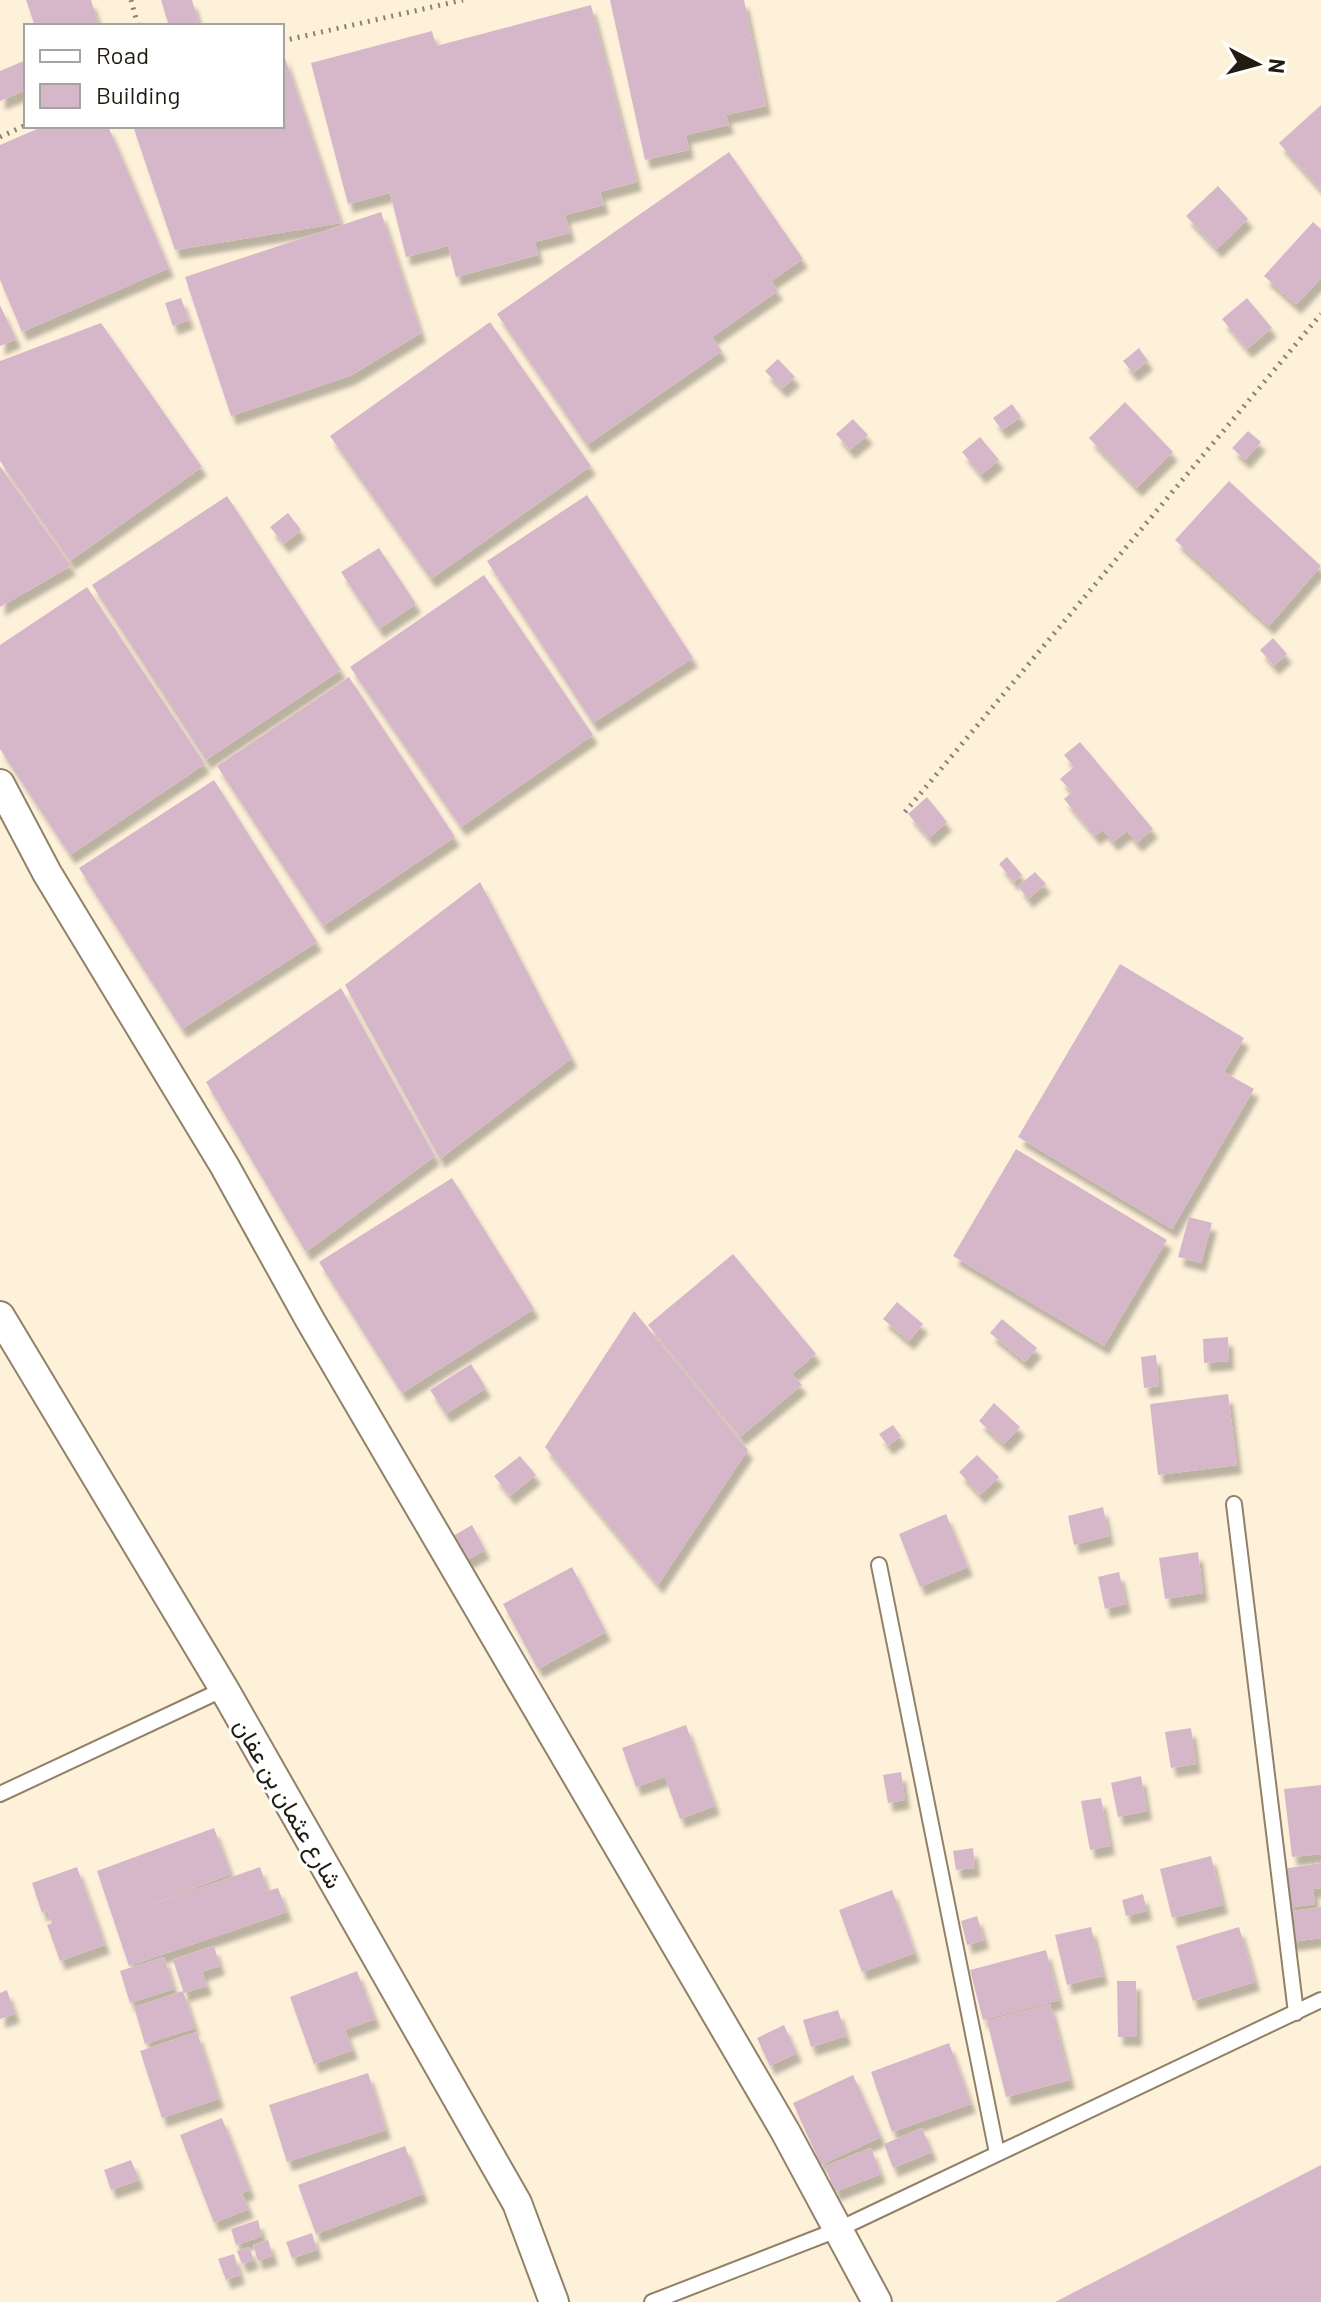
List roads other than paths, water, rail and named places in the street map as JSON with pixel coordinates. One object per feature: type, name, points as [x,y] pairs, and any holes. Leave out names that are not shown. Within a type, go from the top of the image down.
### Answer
[{"type":"street","points":[[0,784],[47,873],[224,1165],[318,1333],[785,2131],[877,2302]]},
{"type":"street","name":"شارع عثمان بن عفان","points":[[0,1316],[224,1689],[517,2203],[554,2302]]},
{"type":"lane","points":[[1234,1504],[1296,2013]]},
{"type":"lane","points":[[879,1565],[997,2153]]},
{"type":"lane","points":[[0,1794],[224,1689]]},
{"type":"lane","points":[[652,2302],[837,2230],[1321,2000]]}]
